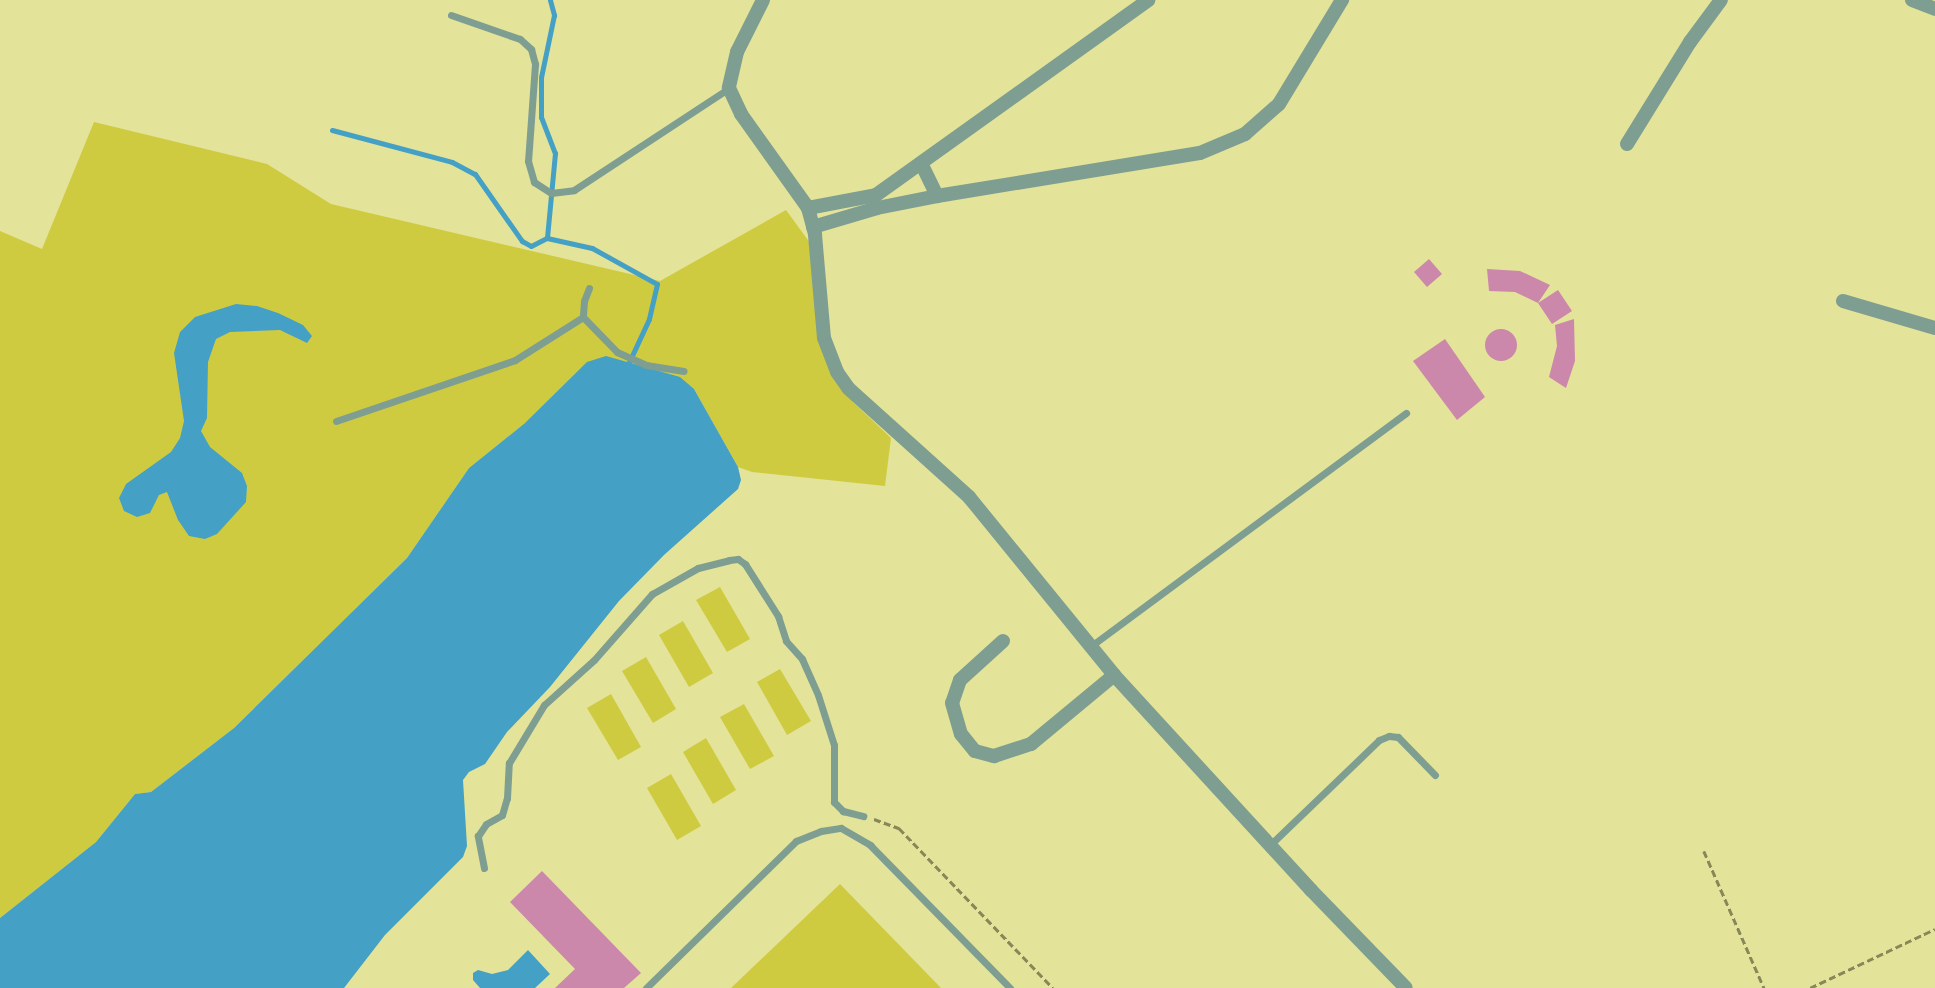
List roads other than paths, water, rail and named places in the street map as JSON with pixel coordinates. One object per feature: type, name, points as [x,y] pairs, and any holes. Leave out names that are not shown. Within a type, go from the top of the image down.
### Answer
[{"type":"street","points":[[763,0],[737,52],[729,88],[741,114],[808,208],[813,227],[824,338],[837,372],[848,388],[969,497],[1114,675],[1406,988]]},
{"type":"street","points":[[813,227],[876,202],[921,163],[1148,0]]},
{"type":"street","points":[[808,208],[937,196],[1200,153],[1245,134],[1279,104],[1342,0]]},
{"type":"street","points":[[1627,144],[1690,42],[1721,0]]},
{"type":"street","points":[[1912,0],[1935,9]]},
{"type":"street","points":[[921,163],[937,196]]},
{"type":"street","points":[[1843,301],[1935,328]]},
{"type":"street","points":[[1003,641],[960,680],[952,703],[961,734],[975,751],[994,756],[1031,744],[1114,675]]},
{"type":"lane","points":[[451,15],[520,39],[531,49],[535,64],[528,161],[534,182],[551,193],[574,190],[729,88]]},
{"type":"lane","points":[[589,288],[584,301],[583,317],[617,352],[636,360],[684,371]]},
{"type":"lane","points":[[335,421],[515,360],[583,317]]},
{"type":"lane","points":[[1090,647],[1406,413]]},
{"type":"lane","points":[[484,868],[478,836],[486,824],[502,815],[507,798],[509,763],[544,705],[594,660],[652,594],[698,568],[729,560],[738,559],[745,564],[778,616],[786,641],[802,659],[818,695],[834,745],[834,802],[843,811],[863,816]]},
{"type":"lane","points":[[1270,845],[1379,740],[1389,736],[1398,737],[1435,775]]},
{"type":"lane","points":[[646,988],[796,841],[821,831],[841,828],[870,845],[1010,988]]},
{"type":"water","points":[[236,304],[257,306],[278,313],[303,325],[312,336],[307,343],[280,330],[230,332],[216,339],[208,362],[207,418],[201,431],[210,447],[242,473],[247,486],[246,502],[217,534],[205,539],[189,536],[178,520],[167,492],[159,495],[150,513],[137,517],[124,511],[119,498],[126,484],[171,452],[180,438],[184,421],[174,353],[180,332],[195,317]]},
{"type":"water","points":[[606,356],[680,377],[694,389],[738,467],[741,480],[738,489],[664,555],[619,601],[550,687],[507,732],[485,764],[469,772],[463,780],[467,846],[463,857],[385,935],[344,988],[0,988],[0,918],[96,842],[135,794],[151,792],[234,728],[407,558],[469,468],[525,423],[587,362]]},
{"type":"water","points":[[528,950],[550,974],[535,988],[480,988],[473,980],[473,973],[478,970],[492,974],[508,970]]},
{"type":"waterway","points":[[550,0],[554,15],[541,77],[541,117],[555,153],[547,238],[592,248],[657,284],[649,319],[629,362]]},
{"type":"waterway","points":[[332,130],[452,162],[475,174],[522,241],[531,246],[547,238]]}]
